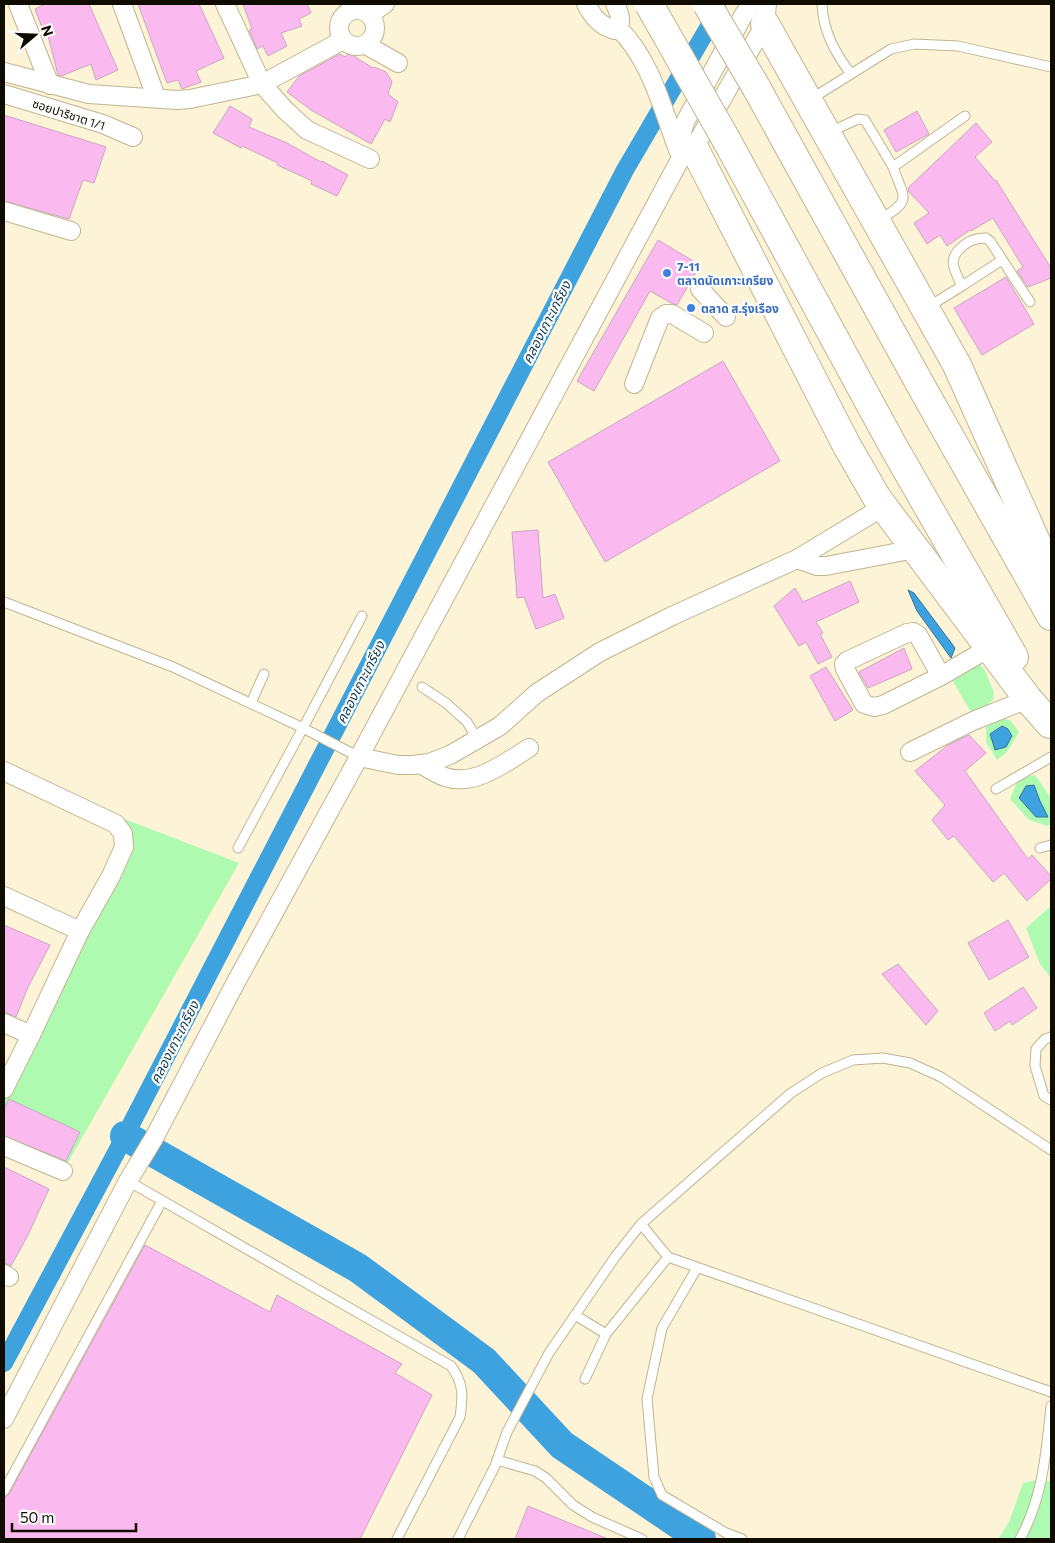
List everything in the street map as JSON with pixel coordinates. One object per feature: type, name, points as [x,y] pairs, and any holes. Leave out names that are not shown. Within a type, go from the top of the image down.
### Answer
[{"type":"main road","points":[[648,4],[727,141],[892,444],[1051,725]]},
{"type":"main road","points":[[708,4],[1051,616]]},
{"type":"main road","points":[[761,10],[875,223],[925,308],[956,366],[1048,562]]},
{"type":"main road","points":[[686,153],[847,446],[883,507],[1028,699],[1051,725]]},
{"type":"main road","points":[[920,384],[956,366]]},
{"type":"main road","points":[[860,468],[892,444]]},
{"type":"street","points":[[18,4],[50,85]]},
{"type":"street","points":[[122,4],[156,97]]},
{"type":"street","points":[[225,4],[262,84],[285,110],[307,130],[370,160]]},
{"type":"street","points":[[370,14],[385,4]]},
{"type":"street","points":[[586,4],[594,18],[602,25],[615,30],[618,28]]},
{"type":"street","points":[[615,4],[621,18],[618,28]]},
{"type":"street","points":[[344,8],[362,10],[370,14],[375,24],[374,36],[366,45],[350,46],[343,40],[338,26],[344,8]]},
{"type":"street","points":[[686,153],[681,136],[685,122],[744,14],[761,10]]},
{"type":"street","points":[[4,1419],[128,1181],[154,1138],[236,982],[686,153],[761,10]]},
{"type":"street","points":[[618,28],[633,44],[647,69],[667,122],[686,153]]},
{"type":"street","points":[[4,72],[89,94],[156,97],[177,100],[190,99],[262,84],[343,40]]},
{"type":"street","points":[[366,45],[398,64]]},
{"type":"street","name":"ซอยปาริชาต 1/1","points":[[4,94],[102,124],[132,137]]},
{"type":"street","points":[[4,212],[70,231]]},
{"type":"street","points":[[700,289],[726,317]]},
{"type":"street","points":[[634,384],[660,318],[666,314],[672,314],[704,334]]},
{"type":"street","points":[[359,757],[398,766],[429,763],[450,755],[500,726],[537,694],[600,652],[672,616],[797,559],[883,507]]},
{"type":"street","points":[[797,559],[817,566],[826,566],[915,549]]},
{"type":"street","points":[[941,676],[918,635],[913,632],[906,633],[844,664],[844,669],[864,704],[869,706],[883,705],[941,676],[989,648]]},
{"type":"street","points":[[910,752],[973,721],[1028,699]]},
{"type":"street","points":[[420,764],[445,777],[461,780],[482,775],[529,748]]},
{"type":"street","points":[[4,771],[116,824],[123,834],[124,847],[111,876],[80,931],[4,1089]]},
{"type":"street","points":[[4,896],[80,931]]},
{"type":"street","points":[[4,1022],[31,1035]]},
{"type":"street","points":[[4,1146],[63,1172]]},
{"type":"lane","points":[[822,4],[822,17],[829,38],[851,74]]},
{"type":"lane","points":[[809,101],[890,49],[914,44],[958,46],[1051,67]]},
{"type":"lane","points":[[893,167],[965,116]]},
{"type":"lane","points":[[827,134],[858,119],[865,120],[893,167],[903,194],[903,201],[900,207],[875,223]]},
{"type":"lane","points":[[962,286],[953,267],[953,257],[956,251],[968,242],[986,238],[990,241],[1030,302]]},
{"type":"lane","points":[[925,308],[1002,260]]},
{"type":"lane","points":[[4,602],[172,667],[303,728],[359,757]]},
{"type":"lane","points":[[238,848],[362,616]]},
{"type":"lane","points":[[251,703],[264,674]]},
{"type":"lane","points":[[422,687],[446,703],[467,722],[477,739]]},
{"type":"lane","points":[[996,788],[1051,758]]},
{"type":"lane","points":[[1040,848],[1051,845]]},
{"type":"lane","points":[[1051,1037],[1036,1049],[1035,1066],[1044,1096],[1051,1100]]},
{"type":"lane","points":[[458,1539],[484,1490],[507,1432],[549,1353],[615,1257],[641,1224],[792,1093],[822,1073],[853,1060],[883,1058],[910,1064],[941,1077],[1051,1150]]},
{"type":"lane","points":[[128,1181],[404,1338],[451,1366],[458,1375],[463,1396],[460,1417],[397,1539]]},
{"type":"lane","points":[[4,1491],[162,1201]]},
{"type":"lane","points":[[641,1224],[668,1257],[1051,1392]]},
{"type":"lane","points":[[585,1379],[606,1334],[668,1257]]},
{"type":"lane","points":[[697,1268],[662,1328],[647,1399],[654,1477],[662,1495],[726,1533],[742,1539]]},
{"type":"lane","points":[[575,1314],[606,1334]]},
{"type":"lane","points":[[1020,1539],[1031,1520],[1044,1471],[1051,1406]]},
{"type":"lane","points":[[497,1460],[535,1471],[573,1505],[592,1517],[642,1539]]},
{"type":"green space","points":[[978,663],[984,669],[994,692],[993,700],[982,709],[971,712],[949,675]]},
{"type":"green space","points":[[1001,717],[1011,721],[1019,732],[1007,752],[997,760],[986,742],[986,727]]},
{"type":"green space","points":[[1035,775],[1051,798],[1051,824],[1047,826],[1029,820],[1010,799],[1018,779]]},
{"type":"green space","points":[[122,818],[239,863],[63,1171],[4,1146],[4,1087],[124,847],[116,824]]},
{"type":"green space","points":[[1051,906],[1051,978],[1040,964],[1026,928]]},
{"type":"green space","points":[[1042,1479],[1051,1482],[1051,1539],[998,1539],[1009,1522],[1023,1483]]},
{"type":"water","points":[[908,590],[914,593],[955,648],[951,658],[917,611]]},
{"type":"water","points":[[1002,726],[1008,729],[1012,736],[1006,747],[995,750],[990,734]]},
{"type":"water","points":[[1034,785],[1048,817],[1036,817],[1019,798],[1026,786]]},
{"type":"building","points":[[45,4],[89,4],[118,70],[96,80],[91,64],[61,76],[58,75],[47,32],[44,33],[35,9]]},
{"type":"building","points":[[138,4],[199,4],[224,58],[196,71],[201,82],[182,89],[178,80],[167,83]]},
{"type":"building","points":[[243,4],[307,4],[311,13],[299,19],[302,26],[281,33],[287,46],[268,56],[263,46],[257,49],[249,30],[252,29]]},
{"type":"building","points":[[349,53],[373,68],[386,72],[392,82],[388,94],[398,102],[390,122],[385,119],[371,144],[311,110],[287,92],[299,76],[340,54],[345,57]]},
{"type":"building","points":[[230,106],[252,119],[249,127],[287,143],[348,175],[337,196],[311,184],[312,181],[277,165],[278,163],[242,146],[241,148],[213,133]]},
{"type":"building","points":[[917,111],[929,134],[896,152],[884,130]]},
{"type":"building","points":[[4,115],[106,147],[94,183],[83,180],[69,219],[4,201]]},
{"type":"building","points":[[976,123],[992,142],[975,157],[996,180],[1051,268],[1051,278],[1028,287],[1017,271],[1023,267],[993,218],[970,230],[947,246],[940,235],[927,244],[914,223],[929,213],[909,192],[908,188]]},
{"type":"building","points":[[658,240],[700,265],[677,305],[650,291],[594,391],[577,381]]},
{"type":"building","points":[[1006,277],[1034,324],[982,355],[954,308]]},
{"type":"building","points":[[723,361],[780,461],[605,562],[548,462]]},
{"type":"building","points":[[538,530],[543,598],[555,594],[564,618],[536,629],[524,597],[517,598],[512,532]]},
{"type":"building","points":[[850,581],[859,602],[816,622],[823,633],[820,634],[832,657],[818,664],[806,642],[799,646],[774,606],[795,588],[803,602]]},
{"type":"building","points":[[904,648],[912,669],[868,688],[859,672]]},
{"type":"building","points":[[826,667],[853,710],[835,721],[810,676]]},
{"type":"building","points":[[969,735],[986,753],[965,771],[1028,859],[1032,855],[1051,876],[1051,879],[1027,901],[1004,873],[993,882],[954,836],[948,840],[932,820],[945,805],[915,771],[948,745]]},
{"type":"building","points":[[1008,920],[1029,957],[989,980],[968,943]]},
{"type":"building","points":[[4,925],[50,945],[28,987],[16,1017],[4,1012]]},
{"type":"building","points":[[898,964],[938,1011],[926,1025],[882,974]]},
{"type":"building","points":[[1023,987],[1037,1008],[1012,1025],[1010,1021],[995,1031],[984,1013]]},
{"type":"building","points":[[9,1099],[80,1132],[66,1161],[4,1136],[4,1109]]},
{"type":"building","points":[[4,1167],[49,1189],[28,1235],[11,1266],[4,1263]]},
{"type":"building","points":[[145,1245],[270,1312],[277,1295],[402,1364],[395,1373],[432,1395],[360,1539],[4,1539],[4,1498],[9,1494]]},
{"type":"building","points":[[528,1506],[608,1539],[515,1539]]},
{"type":"waterway","name":"คลองเกาะเกรียง","points":[[4,1363],[125,1136],[625,170],[718,11]]},
{"type":"waterway","points":[[125,1136],[358,1268],[484,1361],[562,1445],[701,1539]]},
{"type":"place","name":"7-11 ตลาดนัดเกาะเกรียง","points":[[667,273]]},
{"type":"place","name":"ตลาด ส.รุ่งเรือง","points":[[691,308]]}]
